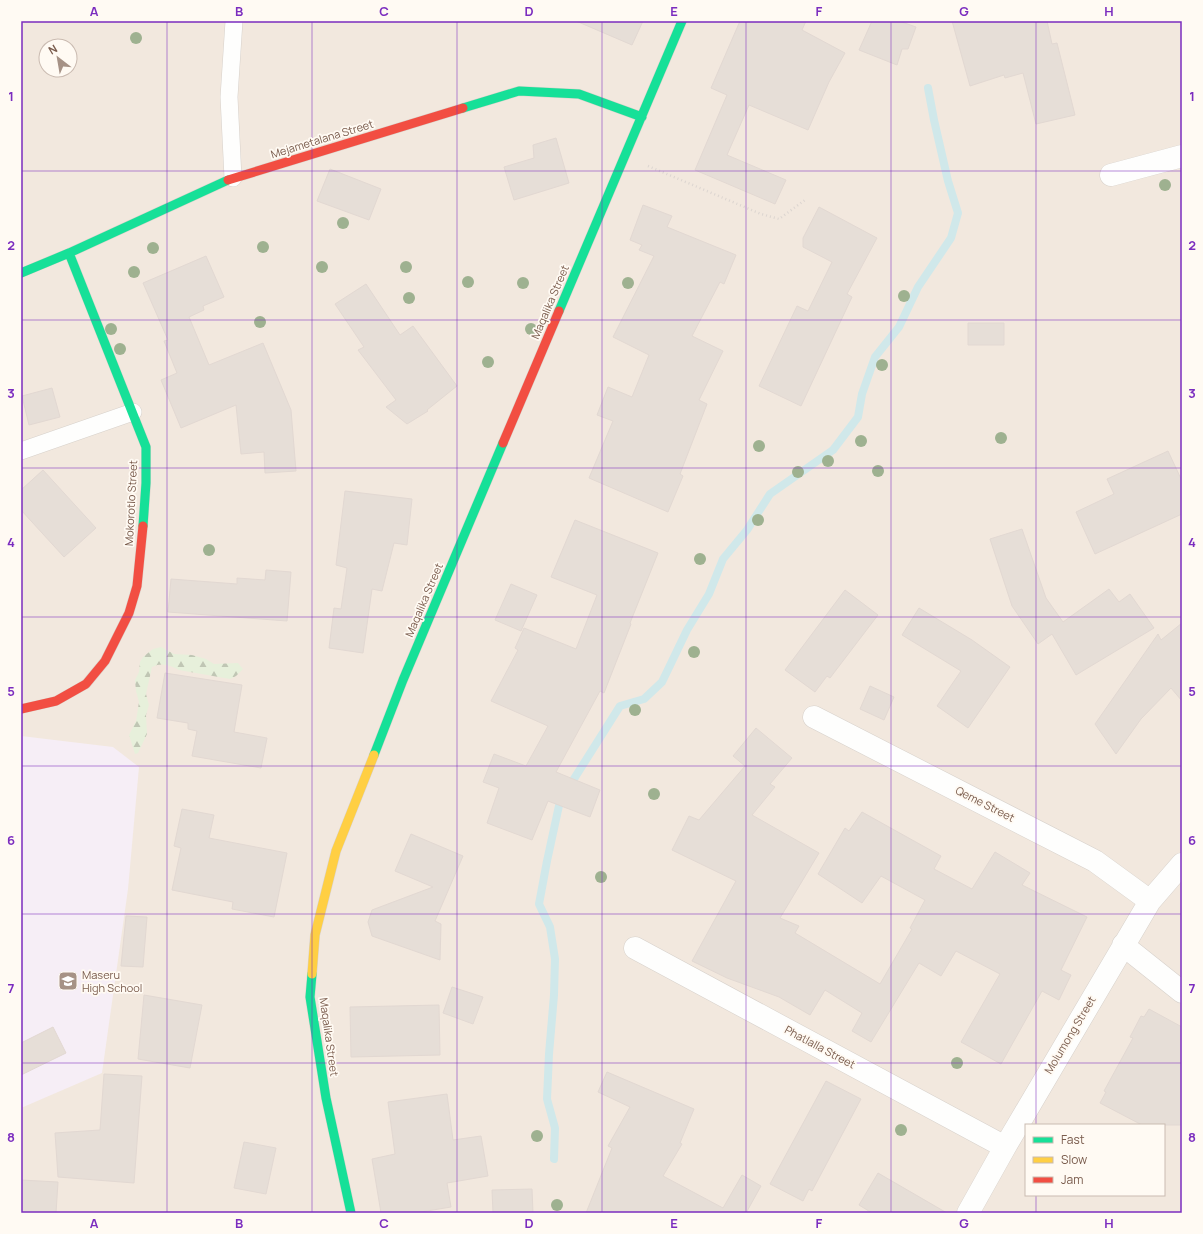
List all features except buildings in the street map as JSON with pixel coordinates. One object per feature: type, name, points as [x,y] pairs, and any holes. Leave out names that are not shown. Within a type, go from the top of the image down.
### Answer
[{"type":"street","name":"Maqalika Street","points":[[351,1213],[326,1098],[310,997],[315,935],[334,859],[406,673],[682,21]]},
{"type":"street","name":"Mejametalana Street","points":[[21,273],[69,253],[233,178],[519,92],[579,94],[642,117]]},
{"type":"street","points":[[1111,175],[1182,156]]},
{"type":"street","name":"Mokorotlo Street","points":[[21,709],[56,701],[86,684],[105,661],[129,613],[137,586],[142,547],[146,483],[146,447],[69,253]]},
{"type":"street","name":"Qeme Street","points":[[814,717],[1095,861],[1150,901]]},
{"type":"street","name":"Molumong Street","points":[[973,1211],[1005,1147],[1123,945],[1150,901],[1182,864]]},
{"type":"street","points":[[1123,945],[1182,992]]},
{"type":"street","name":"Phatlalla Street","points":[[635,948],[1005,1147]]},
{"type":"lane","points":[[233,178],[229,98],[234,21]]},
{"type":"lane","points":[[21,451],[133,412]]},
{"type":"path","points":[[625,156],[761,214],[779,219],[805,200]]},
{"type":"shaded area","points":[[21,21],[1182,21],[1182,1213],[21,1213]]},
{"type":"shaded area","name":"Maseru High School","points":[[21,736],[113,747],[139,767],[128,889],[102,1073],[21,1108]]},
{"type":"green space","points":[[161,647],[174,654],[192,655],[206,659],[214,664],[238,663],[243,669],[236,676],[230,679],[179,670],[166,665],[152,667],[146,694],[149,705],[146,715],[147,734],[138,753],[135,754],[129,735],[136,721],[139,702],[135,680],[143,657],[153,649]]},
{"type":"waterway","points":[[554,1159],[555,1128],[547,1099],[555,959],[550,927],[539,904],[560,801],[620,706],[644,699],[662,682],[687,630],[709,594],[723,559],[747,530],[770,494],[833,450],[858,417],[862,394],[875,357],[899,327],[918,287],[951,238],[958,213],[948,181],[928,88]]},
{"type":"traffic: fast","points":[[559,311],[682,21]]},
{"type":"traffic: fast","points":[[463,108],[519,91],[579,94],[642,117]]},
{"type":"traffic: fast","points":[[21,273],[69,253],[228,180]]},
{"type":"traffic: fast","points":[[69,253],[146,447],[146,483],[143,526]]},
{"type":"traffic: fast","points":[[374,755],[403,680],[503,443]]},
{"type":"traffic: fast","points":[[312,974],[310,997],[326,1098],[351,1213]]},
{"type":"traffic: slow","points":[[312,974],[315,935],[336,851],[374,755]]},
{"type":"traffic: jam","points":[[228,180],[463,108]]},
{"type":"traffic: jam","points":[[503,443],[559,311]]},
{"type":"traffic: jam","points":[[21,709],[56,701],[86,684],[105,661],[129,613],[137,586],[143,526]]},
{"type":"place","name":"Maseru High School","points":[[68,981]]}]
